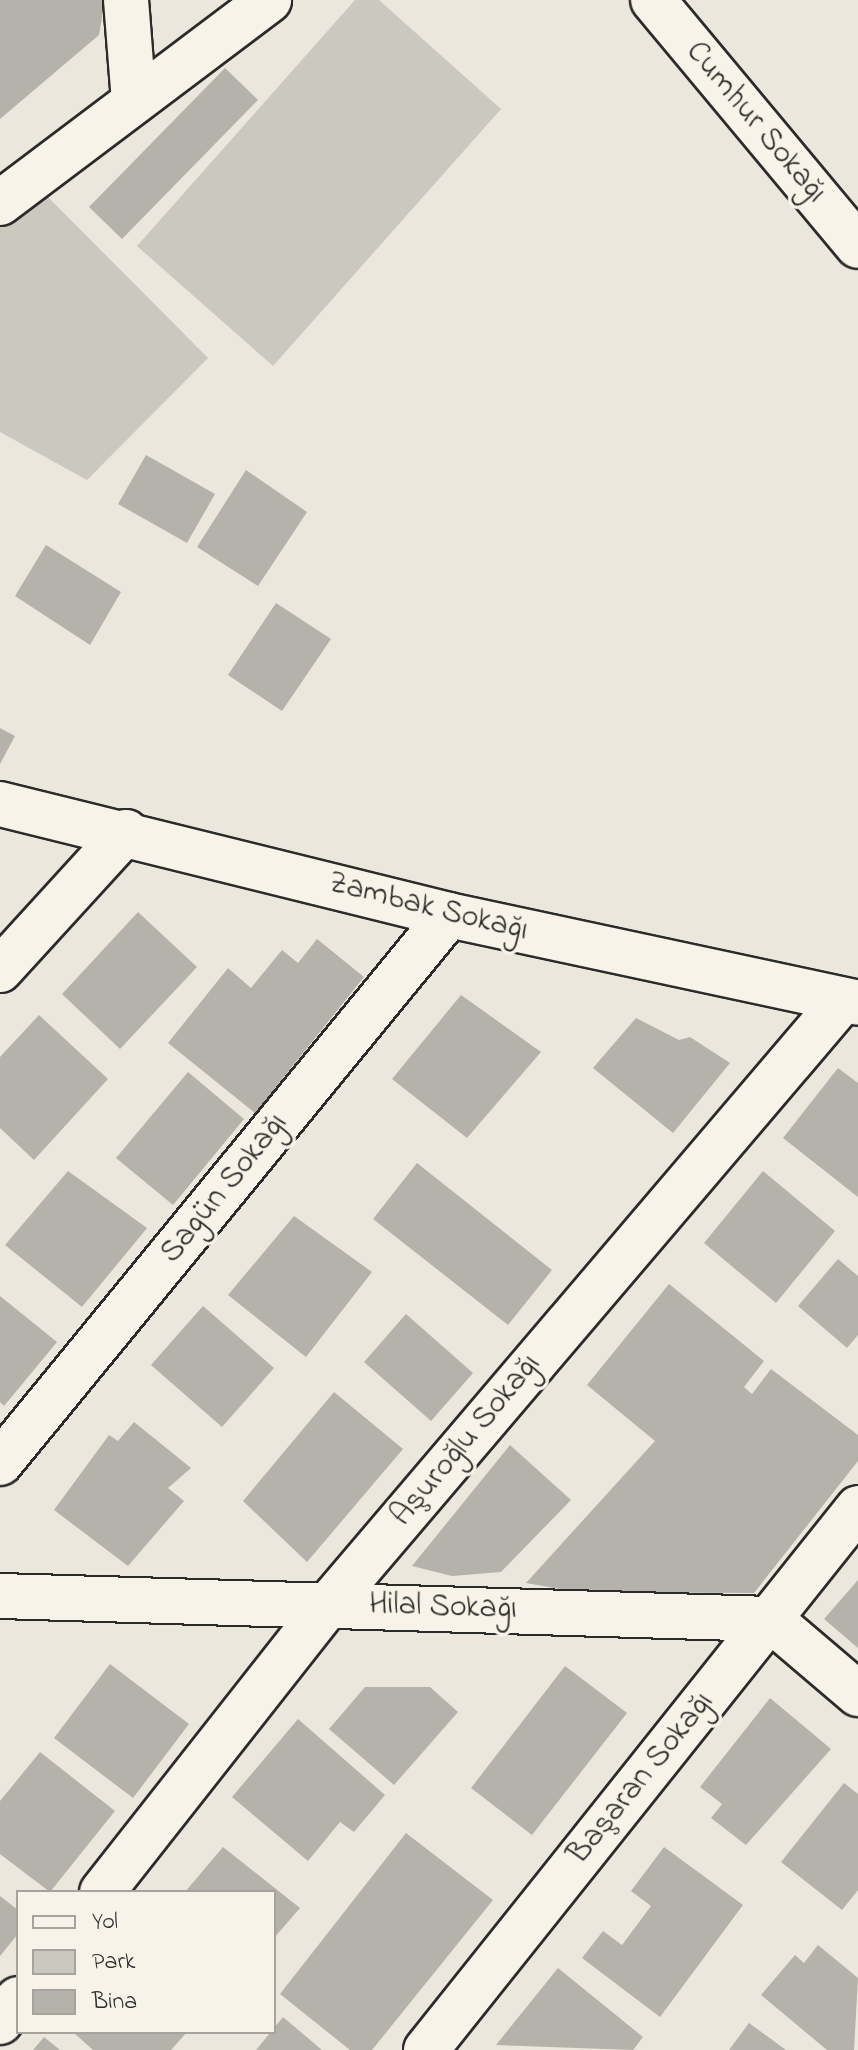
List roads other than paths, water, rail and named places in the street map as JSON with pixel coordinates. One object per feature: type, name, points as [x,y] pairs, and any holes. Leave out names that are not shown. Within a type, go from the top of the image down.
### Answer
[{"type":"street","points":[[126,0],[134,102]]},
{"type":"street","points":[[0,203],[269,0]]},
{"type":"street","name":"Cumhur Sokağı","points":[[653,0],[858,246]]},
{"type":"street","name":"Zambak Sokağı","points":[[0,804],[126,832],[449,915],[850,1002]]},
{"type":"street","points":[[0,970],[126,832]]},
{"type":"street","name":"Sagün Sokağı","points":[[0,1463],[449,915]]},
{"type":"street","name":"Aşuroğlu Sokağı","points":[[104,1890],[329,1604],[850,1002]]},
{"type":"street","name":"Başaran Sokağı","points":[[426,2050],[858,1508]]},
{"type":"street","name":"Hilal Sokağı","points":[[0,1596],[770,1619]]},
{"type":"street","points":[[770,1619],[858,1694]]},
{"type":"street","points":[[0,2022],[16,2002]]}]
